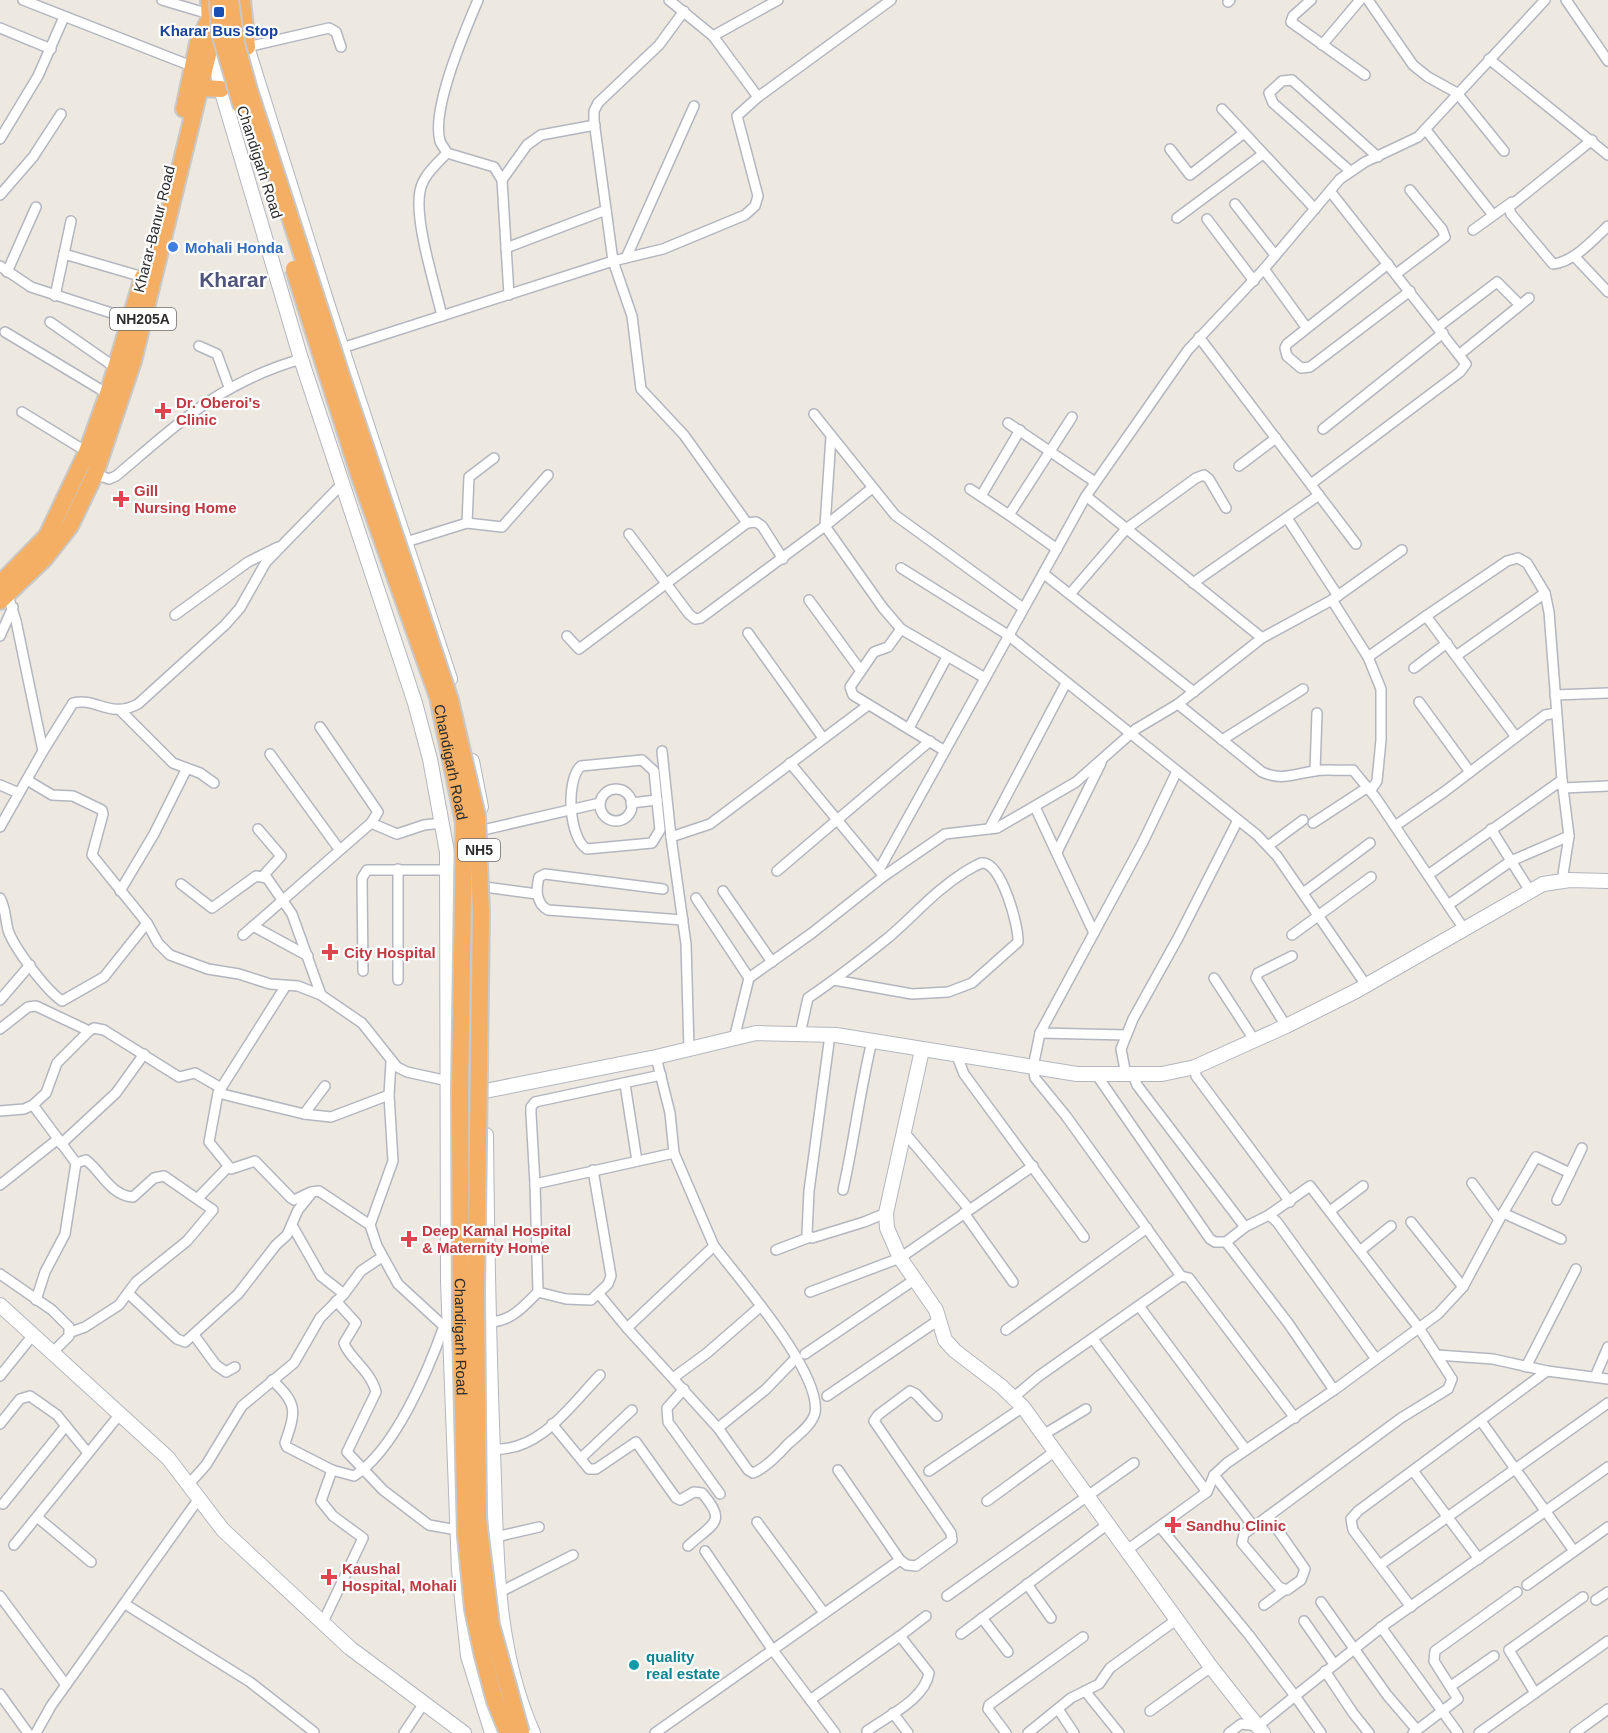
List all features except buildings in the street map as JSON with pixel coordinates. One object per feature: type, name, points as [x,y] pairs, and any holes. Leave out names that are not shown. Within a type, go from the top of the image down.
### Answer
[{"type":"highway","points":[[212,38],[211,9],[239,10]]},
{"type":"highway","name":"Kharar-Banur Road","points":[[4,594],[47,536],[87,452],[116,368],[137,320],[143,277],[198,43],[211,9]]},
{"type":"highway","name":"Chandigarh Road","points":[[211,9],[359,474],[438,698],[464,823],[460,1150],[466,1536],[473,1609],[483,1656],[495,1701],[508,1733]]},
{"type":"highway","points":[[212,38],[239,10]]},
{"type":"highway","points":[[239,10],[247,47]]},
{"type":"highway","name":"NH5","points":[[239,10],[236,44],[249,90],[450,700],[477,816],[481,912],[476,1294],[478,1520],[490,1625],[521,1733]]},
{"type":"highway","name":"NH205A","points":[[4,594],[44,559],[70,526],[95,474],[133,361],[137,320],[201,88],[212,38]]},
{"type":"highway","points":[[201,88],[221,89]]},
{"type":"main road","points":[[212,38],[221,89],[301,359],[415,704],[430,759],[442,823],[447,870],[447,1329],[457,1530],[468,1656],[492,1733]]},
{"type":"main road","points":[[247,47],[342,348],[443,650],[479,788],[485,887],[488,1322],[498,1593],[499,1610],[520,1704],[533,1733]]},
{"type":"main road","points":[[341,485],[384,472]]},
{"type":"main road","points":[[448,1081],[485,1091],[656,1057],[756,1033],[830,1035],[957,1056],[1096,1074],[1162,1074],[1195,1067],[1286,1026],[1366,985],[1543,884],[1562,881],[1608,881]]},
{"type":"main road","points":[[922,1050],[886,1213],[887,1228],[900,1258],[931,1301],[940,1319],[945,1340],[955,1351],[1018,1402],[1176,1620],[1261,1730]]},
{"type":"main road","points":[[0,1305],[168,1458],[224,1530],[350,1648],[464,1733]]},
{"type":"street","points":[[23,0],[194,67]]},
{"type":"street","points":[[162,0],[211,9]]},
{"type":"street","points":[[478,0],[460,44],[441,109],[440,140],[447,153],[494,167],[502,180],[509,295]]},
{"type":"street","points":[[713,36],[778,0]]},
{"type":"street","points":[[342,348],[614,261],[663,249],[745,215],[755,206],[758,196],[737,116],[758,97],[891,0]]},
{"type":"street","points":[[1311,0],[1293,16],[1291,22],[1365,75]]},
{"type":"street","points":[[1322,45],[1359,0]]},
{"type":"street","points":[[1368,0],[1413,65],[1428,77],[1457,93],[1504,151]]},
{"type":"street","points":[[881,873],[1008,635],[1086,496],[1199,337],[1254,280],[1350,171],[1401,147],[1426,130],[1457,93],[1545,0]]},
{"type":"street","points":[[1566,0],[1608,61]]},
{"type":"street","points":[[674,1],[713,36],[758,97]]},
{"type":"street","points":[[684,11],[658,45],[598,104],[594,111],[594,125],[614,261],[632,316],[641,389],[673,422],[709,467],[747,523]]},
{"type":"street","points":[[0,140],[23,103],[51,49],[64,17]]},
{"type":"street","points":[[0,28],[51,49]]},
{"type":"street","points":[[247,47],[329,28],[336,32],[341,47]]},
{"type":"street","points":[[1490,59],[1608,155]]},
{"type":"street","points":[[1350,171],[1273,103],[1269,93],[1282,81],[1292,80],[1378,157]]},
{"type":"street","points":[[626,258],[694,106]]},
{"type":"street","points":[[1222,109],[1315,209]]},
{"type":"street","points":[[0,195],[33,157],[61,114]]},
{"type":"street","points":[[502,180],[527,145],[541,135],[594,125]]},
{"type":"street","points":[[1426,130],[1493,215]]},
{"type":"street","points":[[1170,149],[1190,175],[1244,133]]},
{"type":"street","points":[[1473,230],[1592,140]]},
{"type":"street","points":[[442,316],[422,234],[420,191],[429,172],[447,153]]},
{"type":"street","points":[[1177,218],[1263,154]]},
{"type":"street","points":[[1396,274],[1445,237],[1442,229],[1410,190]]},
{"type":"street","points":[[1311,484],[1464,369],[1466,364],[1330,191]]},
{"type":"street","points":[[1514,201],[1509,207],[1511,214],[1553,264],[1561,263],[1574,256],[1608,226]]},
{"type":"street","points":[[1235,204],[1275,255]]},
{"type":"street","points":[[36,207],[3,269],[17,280],[55,296],[137,320]]},
{"type":"street","points":[[506,248],[606,210]]},
{"type":"street","points":[[1207,219],[1254,280]]},
{"type":"street","points":[[55,296],[71,221]]},
{"type":"street","points":[[64,254],[143,277]]},
{"type":"street","points":[[1574,256],[1608,292]]},
{"type":"street","points":[[1388,264],[1306,327],[1285,348],[1287,356],[1301,368],[1310,367],[1410,291]]},
{"type":"street","points":[[1264,269],[1306,327]]},
{"type":"street","points":[[1323,429],[1497,282],[1520,305]]},
{"type":"street","points":[[1460,354],[1529,298]]},
{"type":"street","points":[[50,322],[116,368]]},
{"type":"street","points":[[4,332],[108,394]]},
{"type":"street","points":[[1199,337],[1356,544]]},
{"type":"street","points":[[199,346],[217,354],[229,387]]},
{"type":"street","points":[[95,474],[109,479],[116,476],[192,412],[229,387],[301,359]]},
{"type":"street","points":[[22,412],[87,452]]},
{"type":"street","points":[[814,414],[871,489],[907,526],[1023,608]]},
{"type":"street","points":[[1008,515],[1072,417]]},
{"type":"street","points":[[1008,423],[1095,482]]},
{"type":"street","points":[[981,496],[1020,430]]},
{"type":"street","points":[[831,437],[825,526],[887,613],[901,628],[946,657],[985,678]]},
{"type":"street","points":[[1239,466],[1276,438]]},
{"type":"street","points":[[467,523],[469,477],[494,458]]},
{"type":"street","points":[[406,542],[467,523],[502,527],[548,476]]},
{"type":"street","points":[[1070,594],[1126,529],[1200,476],[1209,479],[1226,508]]},
{"type":"street","points":[[121,711],[138,704],[225,625],[240,608],[258,575],[280,546],[341,485]]},
{"type":"street","points":[[629,534],[689,614],[698,619],[783,559],[871,489]]},
{"type":"street","points":[[970,489],[1058,549]]},
{"type":"street","points":[[1193,583],[1319,495]]},
{"type":"street","points":[[1086,496],[1262,638]]},
{"type":"street","points":[[1268,846],[1308,821],[1369,789],[1377,781],[1381,740],[1381,689],[1368,657],[1287,518]]},
{"type":"street","points":[[567,636],[579,649],[747,523],[756,522],[762,526],[783,559]]},
{"type":"street","points":[[175,615],[248,562],[280,546]]},
{"type":"street","points":[[734,1039],[749,978],[881,873],[945,834],[997,828],[1076,782],[1131,734],[1178,704],[1262,638],[1335,598],[1401,550]]},
{"type":"street","points":[[1368,657],[1507,561],[1518,558],[1527,563],[1545,593],[1549,612],[1562,784],[1569,836],[1562,881]]},
{"type":"street","points":[[901,568],[1008,635],[1268,846],[1366,985]]},
{"type":"street","points":[[1044,574],[1194,692]]},
{"type":"street","points":[[1456,656],[1545,593]]},
{"type":"street","points":[[0,636],[4,594]]},
{"type":"street","points":[[4,594],[43,752]]},
{"type":"street","points":[[809,600],[861,671]]},
{"type":"street","points":[[1426,616],[1516,737]]},
{"type":"street","points":[[901,628],[888,647],[874,652],[850,691],[867,706],[909,728],[945,751]]},
{"type":"street","points":[[748,633],[823,738]]},
{"type":"street","points":[[1414,668],[1447,643]]},
{"type":"street","points":[[909,728],[946,657]]},
{"type":"street","points":[[989,830],[1066,683]]},
{"type":"street","points":[[1222,740],[1303,689]]},
{"type":"street","points":[[1555,695],[1608,693]]},
{"type":"street","points":[[0,827],[43,752],[74,704],[81,701],[121,711],[173,763],[186,770],[200,773],[214,783]]},
{"type":"street","points":[[1419,702],[1470,772]]},
{"type":"street","points":[[1178,704],[1262,771],[1274,777],[1291,777],[1315,771],[1353,771],[1395,826],[1464,929]]},
{"type":"street","points":[[671,837],[710,824],[867,706]]},
{"type":"street","points":[[1315,771],[1317,712]]},
{"type":"street","points":[[1395,826],[1545,715],[1556,713]]},
{"type":"street","points":[[243,935],[371,823],[378,812],[377,807],[321,728]]},
{"type":"street","points":[[777,871],[836,818],[930,741]]},
{"type":"street","points":[[662,751],[683,920],[689,1049]]},
{"type":"street","points":[[270,754],[339,849]]},
{"type":"street","points":[[1057,852],[1103,758]]},
{"type":"street","points":[[642,760],[654,771],[660,830],[652,843],[587,849],[578,844],[571,808],[573,780],[581,766],[642,760]]},
{"type":"street","points":[[790,763],[881,873]]},
{"type":"street","points":[[120,891],[186,770]]},
{"type":"street","points":[[1177,771],[1143,842],[1040,1033],[1033,1067],[1035,1078],[1181,1276],[1189,1278],[1295,1418]]},
{"type":"street","points":[[27,780],[52,795],[73,796],[102,810],[103,814],[92,855],[147,923],[158,943],[170,955],[208,969],[234,973],[262,983],[285,987],[298,986],[321,996],[362,1023],[392,1062],[407,1072],[448,1081]]},
{"type":"street","points":[[1428,875],[1491,830],[1562,784],[1608,786]]},
{"type":"street","points":[[0,785],[19,793]]},
{"type":"street","points":[[483,830],[600,803],[606,793],[616,790],[626,793],[631,803],[628,816],[614,821],[605,817],[600,803]]},
{"type":"street","points":[[631,803],[657,800]]},
{"type":"street","points":[[1035,807],[1094,933]]},
{"type":"street","points":[[1238,820],[1126,1035],[1121,1049],[1130,1075],[1245,1227]]},
{"type":"street","points":[[371,823],[397,834],[424,825],[442,823]]},
{"type":"street","points":[[181,884],[212,908],[252,878],[264,876],[281,856],[258,829]]},
{"type":"street","points":[[1491,830],[1530,891]]},
{"type":"street","points":[[1448,905],[1511,861],[1569,836]]},
{"type":"street","points":[[1303,893],[1370,843]]},
{"type":"street","points":[[800,1034],[805,1002],[891,935],[947,883],[980,863],[989,863],[995,868],[1005,888],[1018,942],[972,982],[948,992],[912,994],[834,980]]},
{"type":"street","points":[[363,970],[362,878],[367,870],[371,868],[447,870]]},
{"type":"street","points":[[398,980],[399,869]]},
{"type":"street","points":[[663,889],[545,874],[539,877],[537,894],[541,905],[548,910],[683,920]]},
{"type":"street","points":[[264,876],[284,900],[308,956],[321,996]]},
{"type":"street","points":[[1292,935],[1318,914],[1371,878]]},
{"type":"street","points":[[485,887],[537,894]]},
{"type":"street","points":[[723,891],[772,962]]},
{"type":"street","points":[[0,898],[6,913],[9,932],[30,965],[62,1001]]},
{"type":"street","points":[[696,898],[749,978]]},
{"type":"street","points":[[53,1015],[62,1001],[104,977],[147,923]]},
{"type":"street","points":[[254,926],[308,956]]},
{"type":"street","points":[[1286,1026],[1256,978],[1258,974],[1292,956]]},
{"type":"street","points":[[0,1000],[30,965]]},
{"type":"street","points":[[1214,978],[1255,1041]]},
{"type":"street","points":[[285,987],[219,1091],[208,1142],[228,1167],[236,1169],[255,1161],[294,1200],[315,1191]]},
{"type":"street","points":[[0,1029],[32,1006],[89,1031]]},
{"type":"street","points":[[0,1111],[24,1109],[33,1105],[46,1093],[57,1063],[94,1028],[104,1030],[179,1077],[195,1073],[219,1091],[304,1114],[331,1117],[389,1095]]},
{"type":"street","points":[[1040,1033],[1126,1035]]},
{"type":"street","points":[[810,1237],[807,1216],[809,1191],[830,1035]]},
{"type":"street","points":[[843,1190],[872,1041]]},
{"type":"street","points":[[0,1185],[59,1141],[116,1093],[144,1054]]},
{"type":"street","points":[[957,1056],[964,1074],[1084,1237]]},
{"type":"street","points":[[599,1294],[718,1428],[748,1470],[753,1473],[759,1471],[784,1449],[812,1420],[814,1413],[801,1356],[714,1246],[674,1153],[670,1113],[656,1057]]},
{"type":"street","points":[[370,1225],[393,1161],[389,1095],[392,1062]]},
{"type":"street","points":[[1195,1067],[1196,1076],[1226,1120],[1290,1202]]},
{"type":"street","points":[[1096,1074],[1210,1239],[1215,1242],[1226,1242],[1245,1227],[1290,1202],[1310,1186],[1419,1328],[1452,1379],[1448,1389],[1401,1418],[1244,1534],[1242,1543],[1283,1591]]},
{"type":"street","points":[[488,1322],[500,1322],[516,1314],[538,1292],[531,1107],[543,1099],[661,1075]]},
{"type":"street","points":[[625,1084],[637,1161]]},
{"type":"street","points":[[304,1114],[325,1086]]},
{"type":"street","points":[[33,1105],[76,1162],[65,1234],[45,1272],[36,1300]]},
{"type":"street","points":[[904,1132],[966,1211],[1013,1282]]},
{"type":"street","points":[[1557,1200],[1582,1148]]},
{"type":"street","points":[[535,1184],[674,1153]]},
{"type":"street","points":[[1127,1550],[1207,1492],[1214,1475],[1246,1449],[1295,1418],[1444,1308],[1463,1287],[1536,1157],[1570,1173]]},
{"type":"street","points":[[53,1352],[71,1332],[113,1309],[129,1294],[141,1277],[172,1254],[212,1214],[209,1205],[170,1179],[158,1176],[133,1197],[126,1196],[105,1182],[86,1160],[76,1162]]},
{"type":"street","points":[[810,1292],[900,1258],[1033,1166]]},
{"type":"street","points":[[198,1198],[228,1167]]},
{"type":"street","points":[[538,1292],[566,1299],[591,1300],[599,1294],[611,1276],[593,1170]]},
{"type":"street","points":[[1472,1183],[1501,1216],[1561,1239]]},
{"type":"street","points":[[1330,1211],[1363,1186]]},
{"type":"street","points":[[272,1380],[289,1395],[294,1406],[285,1443],[287,1447],[332,1470],[354,1476],[375,1460],[419,1391],[447,1329],[414,1296],[398,1284],[382,1257],[370,1225],[315,1191]]},
{"type":"street","points":[[129,1294],[181,1342],[194,1335],[238,1294],[292,1227],[298,1210],[315,1191]]},
{"type":"street","points":[[776,1250],[886,1213]]},
{"type":"street","points":[[1269,1215],[1277,1222],[1376,1359]]},
{"type":"street","points":[[1411,1222],[1463,1287]]},
{"type":"street","points":[[1361,1250],[1391,1226]]},
{"type":"street","points":[[292,1227],[321,1276],[344,1294]]},
{"type":"street","points":[[1006,1330],[1147,1228]]},
{"type":"street","points":[[1226,1242],[1288,1323],[1334,1390]]},
{"type":"street","points":[[627,1328],[714,1246]]},
{"type":"street","points":[[189,1484],[206,1465],[242,1406],[300,1357],[320,1318],[344,1294],[361,1271],[382,1257]]},
{"type":"street","points":[[1526,1367],[1576,1269]]},
{"type":"street","points":[[0,1274],[58,1315],[71,1332]]},
{"type":"street","points":[[929,1471],[1018,1402],[1039,1376],[1181,1276]]},
{"type":"street","points":[[718,1428],[765,1390],[801,1356],[914,1280]]},
{"type":"street","points":[[336,1301],[356,1323],[344,1343],[345,1348],[366,1369],[376,1392],[347,1452],[363,1471],[429,1525],[457,1530]]},
{"type":"street","points":[[673,1378],[707,1353],[761,1306]]},
{"type":"street","points":[[1139,1306],[1246,1449]]},
{"type":"street","points":[[827,1396],[940,1319]]},
{"type":"street","points":[[0,1376],[33,1335]]},
{"type":"street","points":[[194,1335],[216,1365],[226,1372],[235,1367]]},
{"type":"street","points":[[1093,1339],[1207,1492]]},
{"type":"street","points":[[1595,1377],[1608,1347]]},
{"type":"street","points":[[1437,1355],[1467,1356],[1547,1371],[1608,1378]]},
{"type":"street","points":[[1411,1607],[1353,1530],[1351,1519],[1547,1371]]},
{"type":"street","points":[[493,1449],[510,1450],[533,1441],[600,1375]]},
{"type":"street","points":[[684,1389],[667,1408],[668,1422],[720,1494]]},
{"type":"street","points":[[838,1470],[900,1560],[907,1565],[916,1566],[949,1543],[952,1537],[875,1425],[874,1419],[910,1391],[916,1394],[937,1416]]},
{"type":"street","points":[[0,1424],[20,1399],[30,1396],[57,1415],[88,1453]]},
{"type":"street","points":[[1380,1565],[1608,1403]]},
{"type":"street","points":[[1043,1436],[1086,1408]]},
{"type":"street","points":[[581,1458],[632,1410]]},
{"type":"street","points":[[14,1545],[120,1414]]},
{"type":"street","points":[[1481,1421],[1547,1510],[1574,1551]]},
{"type":"street","points":[[552,1424],[590,1469],[596,1469],[636,1442],[676,1498],[680,1500],[694,1492],[702,1493],[718,1516],[715,1522],[688,1546]]},
{"type":"street","points":[[3,1504],[65,1427]]},
{"type":"street","points":[[987,1501],[1054,1452]]},
{"type":"street","points":[[947,1596],[1134,1463]]},
{"type":"street","points":[[1229,1733],[1240,1724],[1261,1730],[1295,1696],[1381,1627],[1608,1467]]},
{"type":"street","points":[[323,1622],[363,1539],[333,1516],[321,1501],[332,1470]]},
{"type":"street","points":[[1414,1472],[1479,1559]]},
{"type":"street","points":[[1214,1475],[1254,1527]]},
{"type":"street","points":[[36,1733],[66,1685],[200,1497]]},
{"type":"street","points":[[1264,1605],[1301,1580],[1305,1569],[1268,1516]]},
{"type":"street","points":[[37,1517],[91,1562]]},
{"type":"street","points":[[757,1522],[824,1613]]},
{"type":"street","points":[[961,1634],[1108,1524]]},
{"type":"street","points":[[496,1537],[539,1527]]},
{"type":"street","points":[[1160,1527],[1295,1696],[1321,1733]]},
{"type":"street","points":[[1527,1585],[1608,1527]]},
{"type":"street","points":[[705,1551],[772,1650],[835,1733]]},
{"type":"street","points":[[498,1593],[573,1555]]},
{"type":"street","points":[[655,1733],[900,1560]]},
{"type":"street","points":[[1027,1584],[1051,1618]]},
{"type":"street","points":[[1596,1600],[1608,1592]]},
{"type":"street","points":[[1321,1602],[1415,1732],[1442,1714],[1458,1699],[1434,1660],[1435,1651],[1517,1593]]},
{"type":"street","points":[[0,1596],[66,1685]]},
{"type":"street","points":[[1535,1693],[1509,1650],[1583,1597]]},
{"type":"street","points":[[125,1604],[250,1682],[314,1732]]},
{"type":"street","points":[[810,1700],[926,1616]]},
{"type":"street","points":[[982,1618],[1008,1653]]},
{"type":"street","points":[[1028,1733],[1058,1708],[1099,1684],[1110,1668],[1176,1620]]},
{"type":"street","points":[[1304,1621],[1334,1664]]},
{"type":"street","points":[[1381,1627],[1458,1733]]},
{"type":"street","points":[[867,1732],[927,1685],[929,1673],[900,1636]]},
{"type":"street","points":[[1006,1733],[988,1709],[989,1705],[1083,1637]]},
{"type":"street","points":[[1479,1733],[1608,1641]]},
{"type":"street","points":[[1450,1686],[1494,1656]]},
{"type":"street","points":[[1150,1711],[1211,1667]]},
{"type":"street","points":[[1325,1671],[1369,1733]]},
{"type":"street","points":[[1085,1691],[1119,1733]]},
{"type":"street","points":[[0,1694],[28,1733]]},
{"type":"street","points":[[404,1733],[424,1703]]},
{"type":"street","points":[[1058,1708],[1074,1733]]},
{"type":"street","points":[[1575,1733],[1608,1708]]},
{"type":"street","points":[[893,1713],[908,1733]]},
{"type":"place","name":"Kharar Bus Stop","points":[[219,12]]},
{"type":"place","name":"Mohali Honda","points":[[173,247]]},
{"type":"place","name":"Dr. Oberoi's Clinic","points":[[163,411]]},
{"type":"place","name":"Gill Nursing Home","points":[[121,499]]},
{"type":"place","name":"City Hospital","points":[[330,952]]},
{"type":"place","name":"Deep Kamal Hospital & Maternity Home","points":[[409,1239]]},
{"type":"place","name":"Sandhu Clinic","points":[[1173,1525]]},
{"type":"place","name":"Kaushal Hospital, Mohali","points":[[329,1577]]},
{"type":"place","name":"quality real estate","points":[[634,1665]]},
{"type":"district","name":"Kharar","points":[[233,279]]}]
